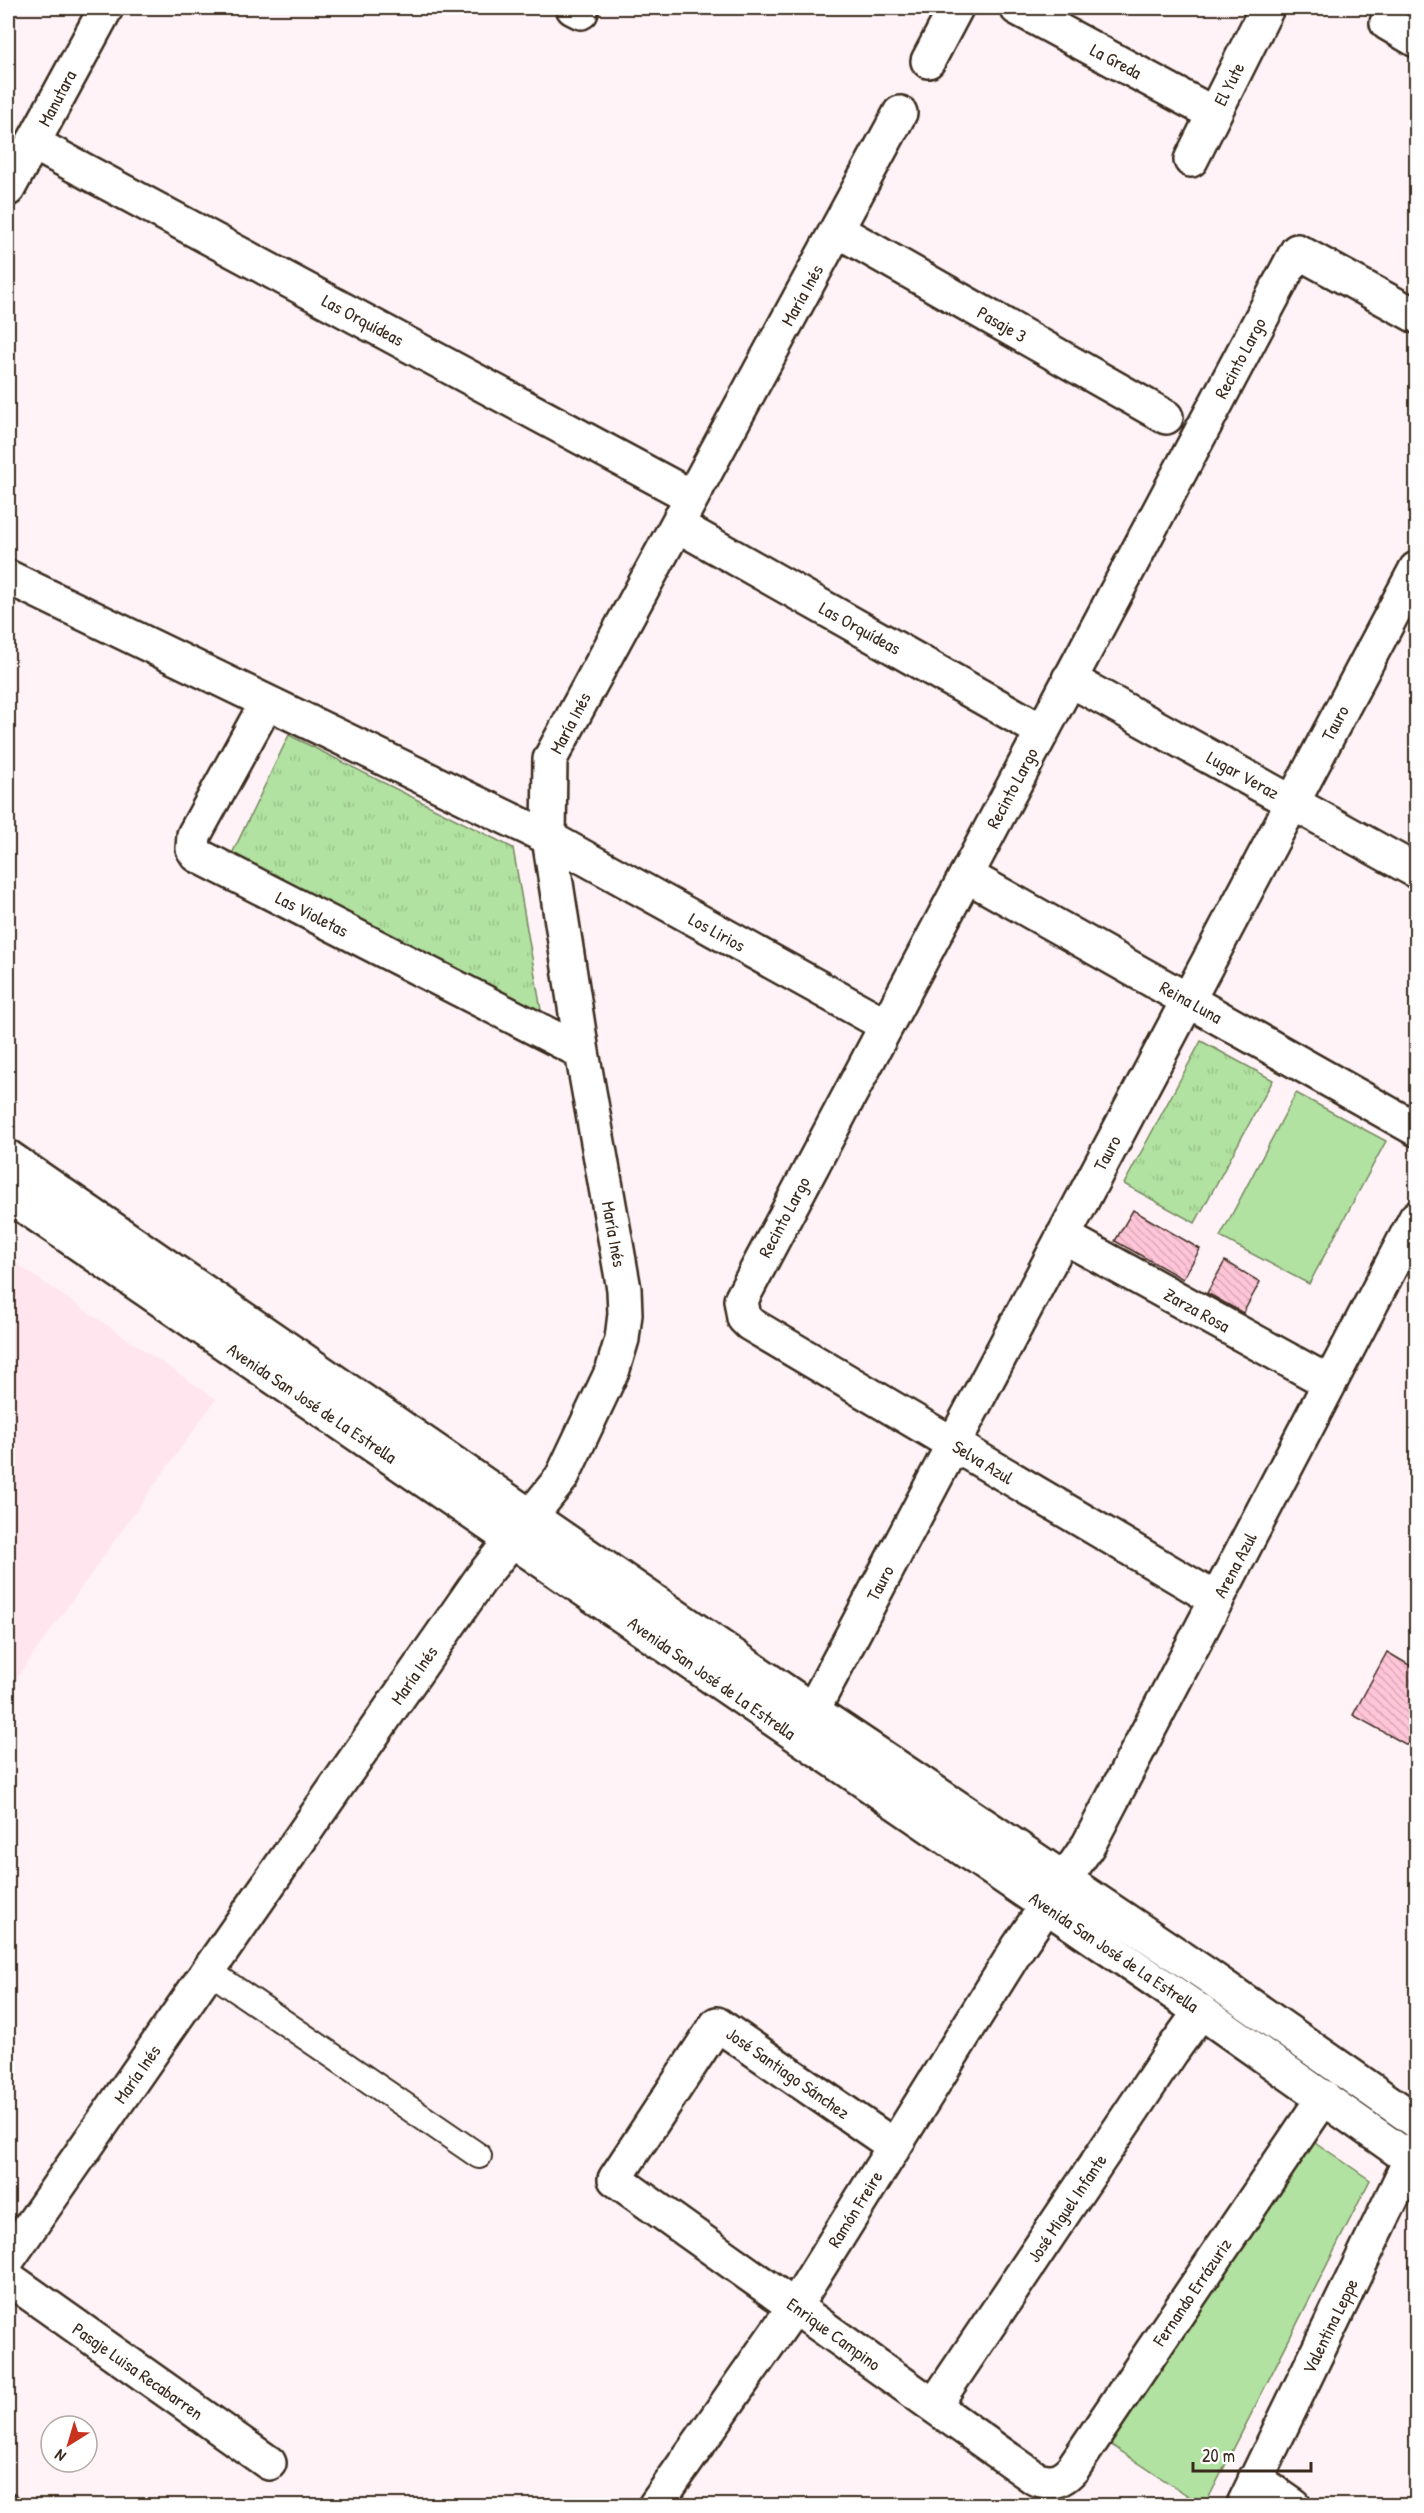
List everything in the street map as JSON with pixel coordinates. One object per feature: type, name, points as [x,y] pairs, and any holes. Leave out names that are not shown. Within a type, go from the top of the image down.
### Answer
[{"type":"street","name":"Manutara","points":[[8,189],[106,8]]},
{"type":"street","points":[[928,61],[956,8]]},
{"type":"street","name":"La Greda","points":[[1017,8],[1214,114]]},
{"type":"street","name":"El Yute","points":[[1191,160],[1268,8]]},
{"type":"street","points":[[1387,23],[1416,40]]},
{"type":"street","name":"María Inés","points":[[8,2259],[482,1577],[562,1477],[614,1369],[622,1339],[625,1314],[624,1289],[582,1052],[549,838],[550,759],[900,113]]},
{"type":"street","name":"Las Orquídeas","points":[[33,143],[685,511],[1042,731]]},
{"type":"street","name":"Pasaje 3","points":[[837,230],[1166,417]]},
{"type":"street","name":"Recinto Largo","points":[[750,1324],[744,1318],[741,1309],[744,1292],[1297,251],[1416,316]]},
{"type":"street","name":"Tauro","points":[[805,1724],[1416,572]]},
{"type":"street","points":[[8,577],[549,838]]},
{"type":"street","name":"Lugar Veraz","points":[[1069,680],[1416,871]]},
{"type":"street","name":"Las Violetas","points":[[267,702],[194,835],[193,849],[197,855],[582,1052]]},
{"type":"street","name":"Los Lirios","points":[[549,838],[886,1025]]},
{"type":"street","name":"Reina Luna","points":[[966,875],[1416,1130]]},
{"type":"street","name":"Avenida San José de La Estrella","points":[[8,1157],[521,1528],[805,1724],[1045,1906],[1414,2156]]},
{"type":"street","name":"Avenida San José de La Estrella","points":[[8,1195],[521,1528]]},
{"type":"street","name":"Arena Azul","points":[[1045,1906],[1089,1844],[1416,1218]]},
{"type":"street","name":"Zarza Rosa","points":[[1063,1236],[1330,1383]]},
{"type":"street","name":"Selva Azul","points":[[750,1324],[1217,1600]]},
{"type":"street","name":"Avenida San José de La Estrella","points":[[805,1724],[1064,1879],[1416,2121]]},
{"type":"street","name":"Ramón Freire","points":[[655,2505],[795,2306],[1045,1906]]},
{"type":"street","name":"José Miguel Infante","points":[[934,2406],[1166,2059],[1201,2011]]},
{"type":"street","name":"José Santiago Sánchez","points":[[615,2179],[717,2024],[894,2146]]},
{"type":"street","name":"Fernando Errázuriz","points":[[1055,2481],[1065,2477],[1073,2468],[1324,2097]]},
{"type":"street","name":"Valentina Leppe","points":[[1249,2492],[1414,2156]]},
{"type":"street","name":"Enrique Campino","points":[[615,2179],[1035,2478],[1055,2481]]},
{"type":"street","name":"Pasaje Luisa Recabarren","points":[[8,2278],[269,2463]]},
{"type":"street","points":[[1249,2492],[1294,2505]]},
{"type":"lane","points":[[209,1971],[479,2156]]},
{"type":"shaded area","points":[[8,1258],[216,1399],[8,1690]]},
{"type":"green space","points":[[289,735],[513,848],[542,1016],[231,856]]},
{"type":"green space","points":[[1201,1041],[1273,1080],[1195,1223],[1124,1184]]},
{"type":"green space","points":[[1296,1093],[1386,1141],[1309,1284],[1220,1237]]},
{"type":"green space","points":[[1309,2138],[1370,2180],[1205,2505],[1202,2505],[1104,2440]]},
{"type":"building","points":[[1133,1210],[1200,1249],[1183,1279],[1115,1241]]},
{"type":"building","points":[[1225,1261],[1260,1282],[1243,1313],[1207,1293]]},
{"type":"building","points":[[1387,1652],[1416,1669],[1416,1750],[1353,1715]]}]
